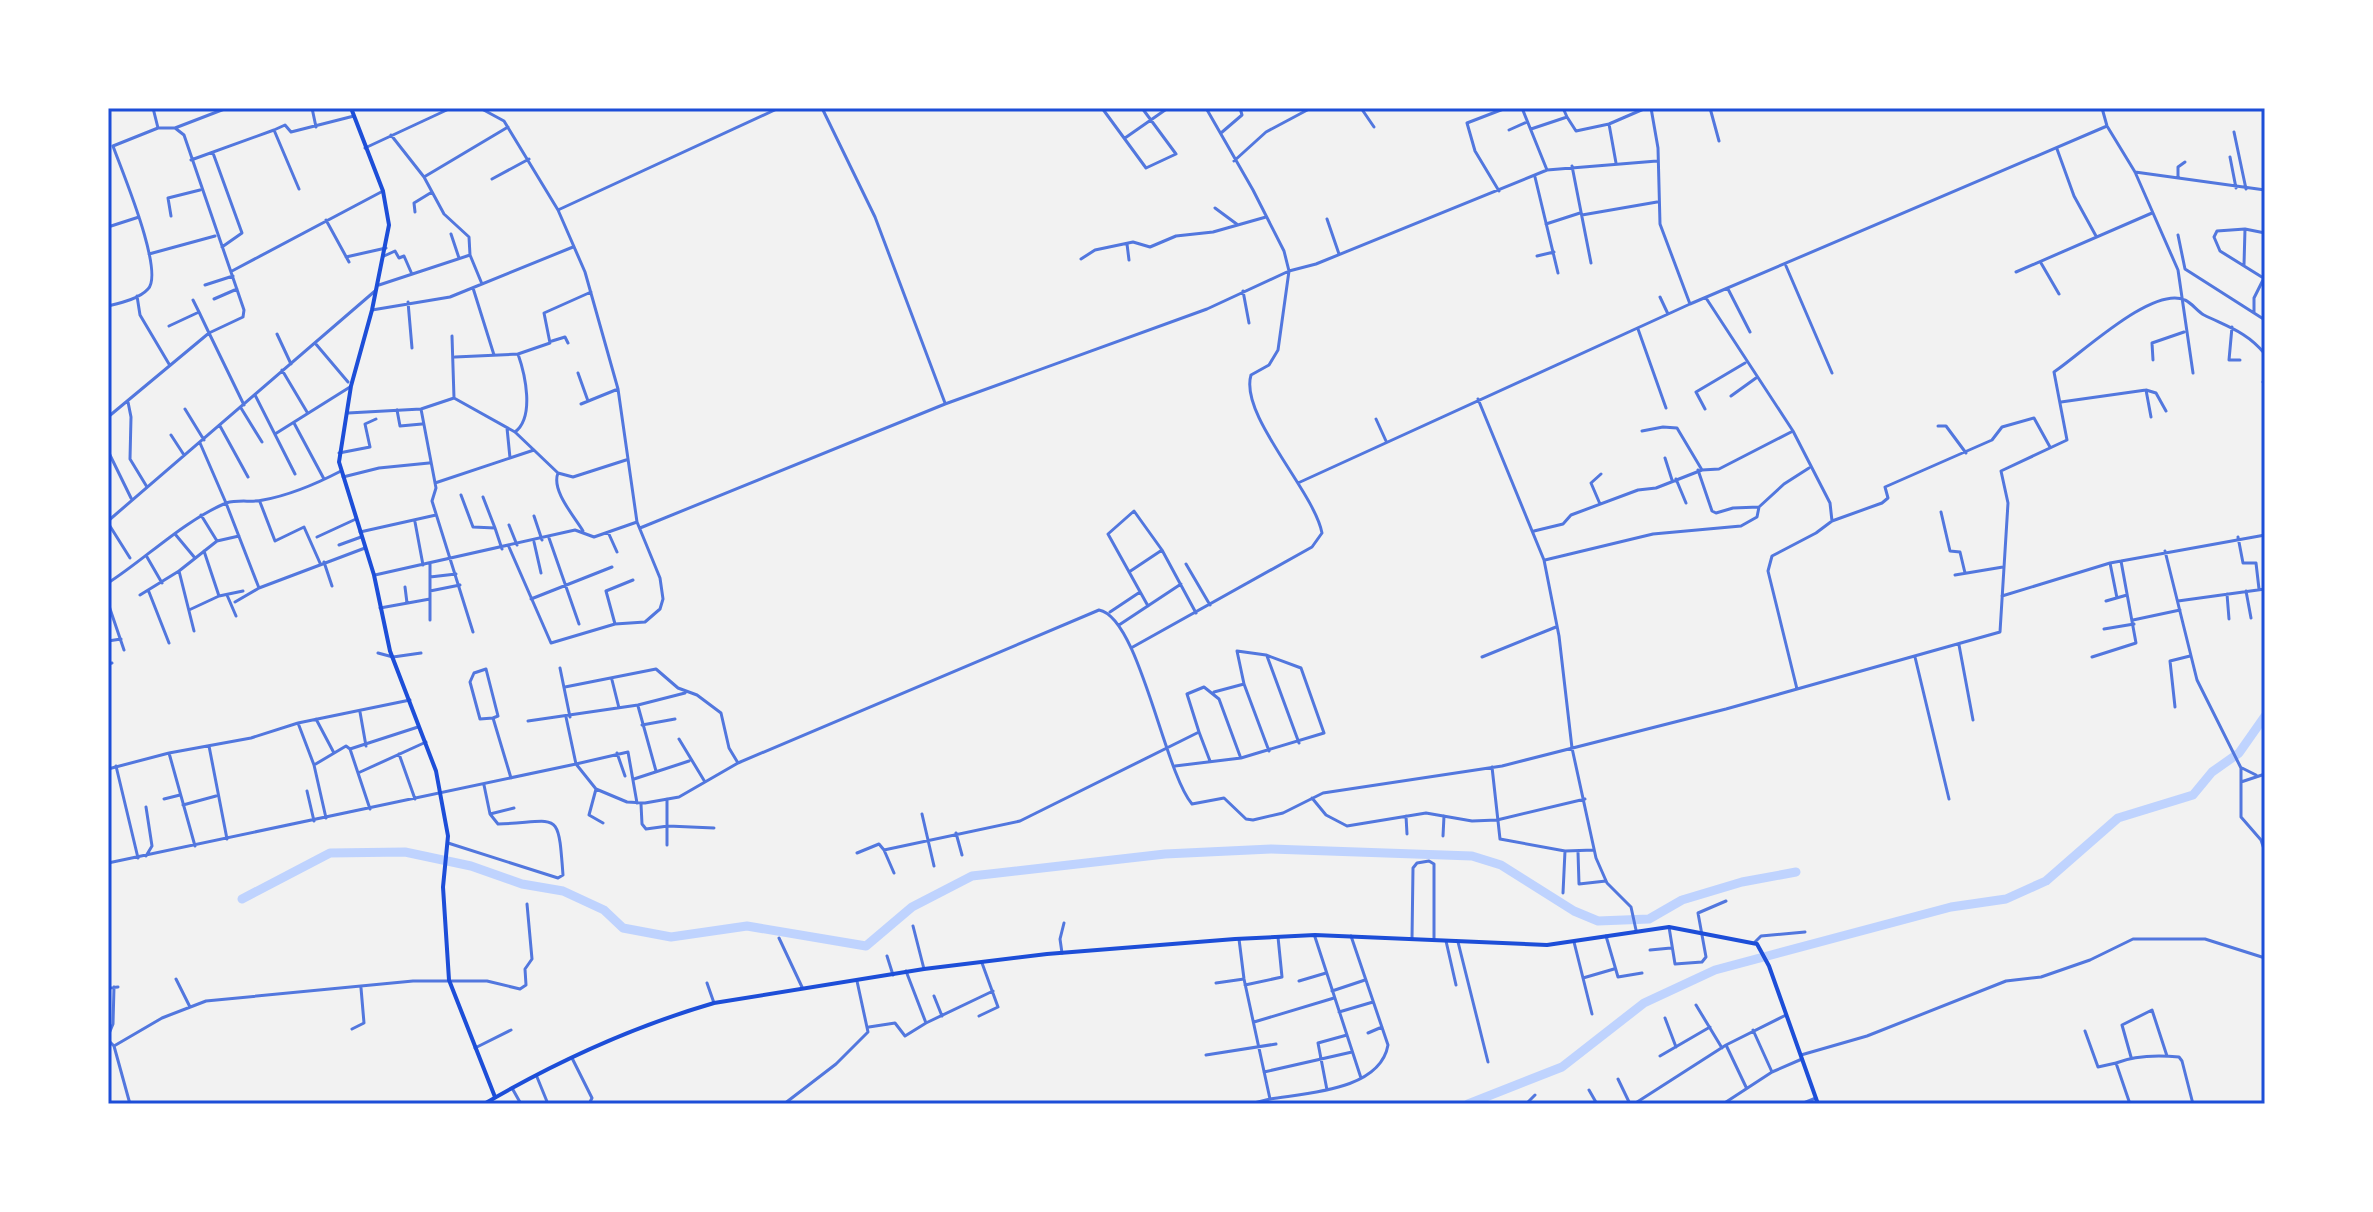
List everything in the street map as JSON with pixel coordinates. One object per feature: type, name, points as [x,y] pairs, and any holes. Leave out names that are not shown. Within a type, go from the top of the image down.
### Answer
[{"type":"main road","points":[[351,108],[383,191],[389,217],[386,248],[372,310],[350,384],[348,413],[339,453],[342,474],[374,575],[393,657],[426,742],[441,794],[448,843],[443,887],[449,980],[495,1097]]},
{"type":"main road","points":[[484,1104],[572,1058],[714,1003],[906,971],[1047,954],[1239,939],[1315,935],[1547,945],[1636,929],[1669,927],[1755,942],[1760,947],[1817,1101]]},
{"type":"street","points":[[153,108],[158,128]]},
{"type":"street","points":[[108,306],[137,296],[151,286],[149,254],[139,217],[110,147],[158,128],[175,128],[227,108]]},
{"type":"street","points":[[312,108],[316,127]]},
{"type":"street","points":[[365,148],[451,108]]},
{"type":"street","points":[[480,108],[489,110],[508,127],[529,159],[558,210],[591,292],[618,389],[637,522],[660,578],[663,599],[660,609],[645,622],[615,624],[551,643],[509,547]]},
{"type":"street","points":[[558,210],[779,108]]},
{"type":"street","points":[[822,108],[875,217],[945,404]]},
{"type":"street","points":[[1102,108],[1146,168],[1175,156],[1142,108]]},
{"type":"street","points":[[1125,138],[1168,108]]},
{"type":"street","points":[[1131,648],[1312,547],[1320,538],[1322,529],[1262,422],[1249,382],[1251,375],[1269,365],[1278,350],[1289,271],[1284,251],[1206,108]]},
{"type":"street","points":[[1220,134],[1242,115],[1240,108]]},
{"type":"street","points":[[1234,161],[1266,132],[1311,108]]},
{"type":"street","points":[[1361,108],[1374,127]]},
{"type":"street","points":[[1499,191],[1475,151],[1467,123],[1506,108]]},
{"type":"street","points":[[1522,108],[1547,170]]},
{"type":"street","points":[[1563,108],[1575,131],[1609,124],[1649,108],[1658,148],[1657,202],[1667,247],[1690,304]]},
{"type":"street","points":[[1710,108],[1719,141]]},
{"type":"street","points":[[2102,108],[2107,126],[2135,172],[2178,270],[2184,299],[2184,332],[2193,373]]},
{"type":"street","points":[[191,160],[282,125],[291,132],[354,116]]},
{"type":"street","points":[[1530,130],[1567,117]]},
{"type":"street","points":[[2265,119],[2265,128]]},
{"type":"street","points":[[1509,130],[1527,122]]},
{"type":"street","points":[[1609,124],[1616,163]]},
{"type":"street","points":[[1298,483],[1690,304],[2107,126]]},
{"type":"street","points":[[424,177],[508,127]]},
{"type":"street","points":[[108,417],[209,333],[243,317],[232,273],[200,190],[184,135],[175,128]]},
{"type":"street","points":[[274,130],[299,189]]},
{"type":"street","points":[[2234,132],[2246,189]]},
{"type":"street","points":[[391,135],[424,177],[444,214],[469,237],[470,255],[482,284]]},
{"type":"street","points":[[2057,148],[2074,196],[2096,236]]},
{"type":"street","points":[[213,153],[242,233],[222,247]]},
{"type":"street","points":[[2230,157],[2236,188]]},
{"type":"street","points":[[492,179],[529,159]]},
{"type":"street","points":[[640,528],[945,404],[1207,309],[1289,271],[1547,170],[1657,161]]},
{"type":"street","points":[[2179,179],[2178,167],[2185,162]]},
{"type":"street","points":[[1572,166],[1591,263]]},
{"type":"street","points":[[2135,172],[2265,190]]},
{"type":"street","points":[[1535,177],[1558,273]]},
{"type":"street","points":[[171,216],[168,198],[200,190]]},
{"type":"street","points":[[205,285],[383,191]]},
{"type":"street","points":[[415,212],[414,203],[432,192]]},
{"type":"street","points":[[1546,224],[1580,214],[1657,202]]},
{"type":"street","points":[[1215,208],[1238,225]]},
{"type":"street","points":[[2016,272],[2154,212]]},
{"type":"street","points":[[108,227],[139,217]]},
{"type":"street","points":[[1081,259],[1095,250],[1142,242],[1150,247],[1176,236],[1213,232],[1266,217]]},
{"type":"street","points":[[1327,219],[1339,254]]},
{"type":"street","points":[[326,220],[349,262]]},
{"type":"street","points":[[2254,313],[2254,298],[2265,278],[2220,251],[2214,237],[2217,231],[2245,229],[2265,233]]},
{"type":"street","points":[[2244,265],[2245,229]]},
{"type":"street","points":[[451,234],[459,258]]},
{"type":"street","points":[[149,254],[217,235]]},
{"type":"street","points":[[2178,235],[2185,269],[2265,320]]},
{"type":"street","points":[[1127,244],[1129,260]]},
{"type":"street","points":[[372,310],[450,297],[574,247]]},
{"type":"street","points":[[346,257],[386,248]]},
{"type":"street","points":[[384,256],[395,251],[399,258],[404,256],[411,274]]},
{"type":"street","points":[[1537,256],[1554,252]]},
{"type":"street","points":[[130,558],[108,522],[131,500],[202,442],[377,288],[470,255]]},
{"type":"street","points":[[2040,262],[2059,294]]},
{"type":"street","points":[[1786,265],[1832,373]]},
{"type":"street","points":[[473,288],[494,355]]},
{"type":"street","points":[[214,299],[237,289]]},
{"type":"street","points":[[1728,289],[1750,332]]},
{"type":"street","points":[[1243,291],[1249,323]]},
{"type":"street","points":[[552,341],[544,313],[591,292]]},
{"type":"street","points":[[137,296],[140,315],[170,365]]},
{"type":"street","points":[[1660,297],[1668,314]]},
{"type":"street","points":[[1706,298],[1745,363],[1793,431],[1809,468],[1830,503],[1832,521]]},
{"type":"street","points":[[2241,304],[2254,298]]},
{"type":"street","points":[[1109,612],[1131,648],[1190,803],[1198,805],[1224,798],[1246,819],[1275,816],[1312,797],[1335,790],[1492,767],[1572,748],[2000,632],[2008,503],[2001,471],[2068,437],[2056,370],[2132,314],[2156,301],[2184,299],[2203,315],[2250,337],[2265,354]]},
{"type":"street","points":[[193,300],[262,442]]},
{"type":"street","points":[[408,302],[412,348]]},
{"type":"street","points":[[169,326],[199,312]]},
{"type":"street","points":[[2232,327],[2229,360],[2240,360]]},
{"type":"street","points":[[1638,329],[1666,408]]},
{"type":"street","points":[[2153,360],[2152,342],[2184,332]]},
{"type":"street","points":[[277,334],[291,364]]},
{"type":"street","points":[[452,336],[454,398]]},
{"type":"street","points":[[455,357],[518,354],[565,337],[568,343]]},
{"type":"street","points":[[275,434],[350,384],[315,343]]},
{"type":"street","points":[[515,432],[520,428],[526,409],[518,354]]},
{"type":"street","points":[[1705,409],[1696,392],[1745,363]]},
{"type":"street","points":[[282,370],[308,413]]},
{"type":"street","points":[[578,373],[588,401]]},
{"type":"street","points":[[1731,396],[1756,378]]},
{"type":"street","points":[[581,404],[618,389]]},
{"type":"street","points":[[2061,402],[2146,390],[2156,393],[2166,411]]},
{"type":"street","points":[[2146,390],[2151,417]]},
{"type":"street","points":[[254,395],[295,474]]},
{"type":"street","points":[[348,413],[421,409],[454,398],[515,432],[558,473],[573,477],[626,460]]},
{"type":"street","points":[[1478,399],[1544,560],[1557,627],[1572,748],[1594,850],[1606,881],[1631,907],[1636,929]]},
{"type":"street","points":[[128,402],[131,417],[130,459],[147,487]]},
{"type":"street","points":[[185,409],[202,442],[259,588]]},
{"type":"street","points":[[421,409],[435,483],[432,501],[473,632]]},
{"type":"street","points":[[397,410],[400,426],[422,424]]},
{"type":"street","points":[[1797,689],[1767,566],[1772,556],[1832,521],[1882,503],[1888,498],[1885,489],[1888,486],[1998,437],[2002,427],[2031,417],[2036,419],[2050,447]]},
{"type":"street","points":[[339,453],[370,447],[365,424],[376,419]]},
{"type":"street","points":[[1376,419],[1386,442]]},
{"type":"street","points":[[294,423],[325,480]]},
{"type":"street","points":[[220,426],[248,477]]},
{"type":"street","points":[[1938,426],[1946,426],[1966,453]]},
{"type":"street","points":[[507,428],[510,458]]},
{"type":"street","points":[[1642,431],[1677,428],[1700,470],[1713,513],[1759,507]]},
{"type":"street","points":[[1534,531],[1563,524],[1571,515],[1700,470],[1729,466],[1793,431]]},
{"type":"street","points":[[171,435],[184,455]]},
{"type":"street","points":[[435,483],[534,450]]},
{"type":"street","points":[[108,451],[131,500]]},
{"type":"street","points":[[1665,458],[1686,503]]},
{"type":"street","points":[[108,583],[201,515],[226,503],[249,498],[260,502],[342,474],[429,463]]},
{"type":"street","points":[[108,468],[115,465]]},
{"type":"street","points":[[1544,560],[1653,534],[1741,526],[1757,517],[1759,507],[1780,487],[1809,468]]},
{"type":"street","points":[[558,473],[555,480],[566,508],[583,531],[594,537],[637,522]]},
{"type":"street","points":[[1600,504],[1591,483],[1601,474]]},
{"type":"street","points":[[461,495],[473,527],[495,528]]},
{"type":"street","points":[[483,497],[502,549]]},
{"type":"street","points":[[260,502],[275,541],[304,527],[332,586]]},
{"type":"street","points":[[560,510],[566,508]]},
{"type":"street","points":[[1148,606],[1108,534],[1132,512],[1139,514],[1162,550],[1196,613]]},
{"type":"street","points":[[1941,512],[1950,551],[1960,552],[1965,573]]},
{"type":"street","points":[[201,515],[217,541]]},
{"type":"street","points":[[339,545],[360,534],[436,515]]},
{"type":"street","points":[[534,516],[542,540]]},
{"type":"street","points":[[317,537],[356,519]]},
{"type":"street","points":[[415,522],[423,565]]},
{"type":"street","points":[[509,525],[517,545]]},
{"type":"street","points":[[374,575],[583,531]]},
{"type":"street","points":[[608,532],[617,552]]},
{"type":"street","points":[[175,534],[195,558]]},
{"type":"street","points":[[2002,596],[2110,563],[2238,537],[2265,535]]},
{"type":"street","points":[[140,595],[162,583],[217,541],[239,536]]},
{"type":"street","points":[[2238,537],[2243,563],[2256,563],[2259,589]]},
{"type":"street","points":[[549,538],[579,624]]},
{"type":"street","points":[[534,542],[541,573]]},
{"type":"street","points":[[235,602],[259,588],[365,548]]},
{"type":"street","points":[[1129,572],[1162,550]]},
{"type":"street","points":[[204,551],[219,596]]},
{"type":"street","points":[[2165,551],[2201,692],[2239,765],[2241,817],[2261,840],[2265,852]]},
{"type":"street","points":[[147,557],[162,583]]},
{"type":"street","points":[[2092,657],[2136,644],[2121,561]]},
{"type":"street","points":[[2110,563],[2117,598]]},
{"type":"street","points":[[430,564],[430,620]]},
{"type":"street","points":[[1186,564],[1210,605]]},
{"type":"street","points":[[531,599],[612,567]]},
{"type":"street","points":[[1955,575],[2003,567]]},
{"type":"street","points":[[179,571],[194,631]]},
{"type":"street","points":[[430,577],[456,574]]},
{"type":"street","points":[[615,624],[606,591],[633,580]]},
{"type":"street","points":[[1119,625],[1181,584]]},
{"type":"street","points":[[430,591],[460,585]]},
{"type":"street","points":[[405,587],[407,603]]},
{"type":"street","points":[[2178,601],[2265,589]]},
{"type":"street","points":[[189,610],[219,596],[243,591]]},
{"type":"street","points":[[2246,591],[2251,618]]},
{"type":"street","points":[[149,592],[169,643]]},
{"type":"street","points":[[560,668],[576,764],[596,789],[639,804],[679,797],[738,763],[1092,611],[1109,612],[1140,592]]},
{"type":"street","points":[[2227,594],[2229,619]]},
{"type":"street","points":[[227,595],[236,616]]},
{"type":"street","points":[[2106,601],[2127,595]]},
{"type":"street","points":[[380,608],[430,599]]},
{"type":"street","points":[[109,607],[124,650]]},
{"type":"street","points":[[2104,629],[2180,609]]},
{"type":"street","points":[[1482,657],[1557,627]]},
{"type":"street","points":[[108,641],[121,639]]},
{"type":"street","points":[[1959,644],[1973,720]]},
{"type":"street","points":[[1175,766],[1241,758],[1269,751],[1299,743],[1324,733],[1303,670],[1266,655],[1237,651],[1244,684],[1269,751]]},
{"type":"street","points":[[378,653],[393,657],[421,653]]},
{"type":"street","points":[[1266,655],[1299,743]]},
{"type":"street","points":[[2175,707],[2170,661],[2190,656]]},
{"type":"street","points":[[1915,657],[1949,799]]},
{"type":"street","points":[[565,687],[656,669],[721,713],[729,748],[738,763]]},
{"type":"street","points":[[488,671],[498,712],[493,718],[480,719],[470,682],[474,673],[488,671]]},
{"type":"street","points":[[611,679],[619,708]]},
{"type":"street","points":[[1214,692],[1244,684]]},
{"type":"street","points":[[1210,761],[1187,694],[1204,687],[1214,692],[1241,758]]},
{"type":"street","points":[[528,721],[638,705],[686,692]]},
{"type":"street","points":[[108,769],[169,753],[251,738],[298,723],[410,700]]},
{"type":"street","points":[[638,705],[656,771]]},
{"type":"street","points":[[360,712],[366,746]]},
{"type":"street","points":[[493,718],[511,778]]},
{"type":"street","points":[[316,719],[334,753]]},
{"type":"street","points":[[642,725],[675,719]]},
{"type":"street","points":[[298,723],[314,765],[326,818]]},
{"type":"street","points":[[314,765],[346,746],[350,749],[366,746],[420,726]]},
{"type":"street","points":[[884,850],[956,833],[983,832],[1020,821],[1199,732]]},
{"type":"street","points":[[679,739],[689,761],[705,782]]},
{"type":"street","points":[[358,773],[426,742]]},
{"type":"street","points":[[209,746],[216,796],[227,839]]},
{"type":"street","points":[[350,749],[370,809]]},
{"type":"street","points":[[108,863],[628,752],[644,827],[714,828]]},
{"type":"street","points":[[169,753],[195,846]]},
{"type":"street","points":[[617,753],[625,776]]},
{"type":"street","points":[[399,754],[415,799]]},
{"type":"street","points":[[634,779],[689,761]]},
{"type":"street","points":[[2239,765],[2256,775]]},
{"type":"street","points":[[116,766],[138,858]]},
{"type":"street","points":[[1492,767],[1498,836],[1502,841],[1565,851],[1594,850]]},
{"type":"street","points":[[2241,782],[2265,774]]},
{"type":"street","points":[[448,843],[558,878],[563,875],[560,831],[556,824],[545,819],[498,824],[490,814],[484,785]]},
{"type":"street","points":[[596,789],[589,815],[603,823]]},
{"type":"street","points":[[307,791],[314,821]]},
{"type":"street","points":[[164,799],[180,795]]},
{"type":"street","points":[[183,805],[216,796]]},
{"type":"street","points":[[1312,797],[1326,815],[1347,826],[1406,816],[1498,820],[1585,799]]},
{"type":"street","points":[[667,799],[667,845]]},
{"type":"street","points":[[146,807],[152,845],[146,856]]},
{"type":"street","points":[[490,814],[514,808]]},
{"type":"street","points":[[922,814],[934,866]]},
{"type":"street","points":[[1406,816],[1407,834]]},
{"type":"street","points":[[1443,836],[1444,816]]},
{"type":"street","points":[[956,833],[962,855]]},
{"type":"street","points":[[857,853],[879,844],[894,873]]},
{"type":"street","points":[[1563,893],[1565,851]]},
{"type":"street","points":[[1578,852],[1579,884],[1606,881]]},
{"type":"street","points":[[1412,939],[1413,868],[1417,863],[1429,861],[1434,864],[1434,940]]},
{"type":"street","points":[[1669,927],[1677,965],[1702,962],[1706,957],[1698,913],[1726,901]]},
{"type":"street","points":[[114,1046],[189,1004],[206,1001],[275,992],[449,980],[487,981],[518,990],[524,987],[525,969],[532,959],[527,904]]},
{"type":"street","points":[[1059,953],[1064,923]]},
{"type":"street","points":[[913,926],[924,969]]},
{"type":"street","points":[[1755,942],[1761,936],[1805,932]]},
{"type":"street","points":[[1315,935],[1361,1078]]},
{"type":"street","points":[[1250,1104],[1327,1090],[1361,1078],[1388,1051],[1351,936]]},
{"type":"street","points":[[1606,936],[1620,978],[1642,973]]},
{"type":"street","points":[[1245,985],[1283,976],[1278,937]]},
{"type":"street","points":[[779,938],[802,987]]},
{"type":"street","points":[[1723,1104],[1746,1087],[1801,1057],[1867,1036],[2006,981],[2041,977],[2137,938],[2205,939],[2265,958]]},
{"type":"street","points":[[1239,939],[1245,985],[1270,1099]]},
{"type":"street","points":[[1446,941],[1456,985]]},
{"type":"street","points":[[1458,942],[1488,1062]]},
{"type":"street","points":[[1574,942],[1592,1014]]},
{"type":"street","points":[[1650,950],[1671,948]]},
{"type":"street","points":[[887,956],[893,975]]},
{"type":"street","points":[[979,1016],[998,1008],[982,962]]},
{"type":"street","points":[[1583,978],[1615,969]]},
{"type":"street","points":[[906,971],[926,1023]]},
{"type":"street","points":[[1299,981],[1326,973]]},
{"type":"street","points":[[176,979],[189,1004]]},
{"type":"street","points":[[1216,983],[1244,979]]},
{"type":"street","points":[[784,1104],[863,1040],[869,1027],[856,980]]},
{"type":"street","points":[[1332,991],[1365,980]]},
{"type":"street","points":[[707,983],[714,1003]]},
{"type":"street","points":[[108,988],[116,987],[113,1024],[108,1038],[114,1046],[130,1104]]},
{"type":"street","points":[[352,1029],[364,1023],[361,988]]},
{"type":"street","points":[[869,1027],[895,1023],[905,1036],[993,991]]},
{"type":"street","points":[[934,996],[942,1016]]},
{"type":"street","points":[[1253,1022],[1334,998]]},
{"type":"street","points":[[1339,1012],[1373,1002]]},
{"type":"street","points":[[1696,1005],[1746,1087]]},
{"type":"street","points":[[2131,1057],[2122,1025],[2152,1010],[2167,1056]]},
{"type":"street","points":[[1618,1079],[1632,1104],[1753,1030],[1786,1015]]},
{"type":"street","points":[[1665,1018],[1676,1047]]},
{"type":"street","points":[[1368,1033],[1382,1027]]},
{"type":"street","points":[[1660,1056],[1710,1027]]},
{"type":"street","points":[[475,1048],[511,1030]]},
{"type":"street","points":[[1753,1030],[1772,1072]]},
{"type":"street","points":[[2085,1031],[2098,1067],[2131,1057],[2179,1057],[2193,1104]]},
{"type":"street","points":[[1327,1090],[1319,1041],[1347,1035]]},
{"type":"street","points":[[1206,1055],[1276,1044]]},
{"type":"street","points":[[1264,1072],[1352,1052]]},
{"type":"street","points":[[572,1058],[592,1098],[589,1104]]},
{"type":"street","points":[[2116,1063],[2130,1104]]},
{"type":"street","points":[[537,1077],[548,1104]]},
{"type":"street","points":[[512,1088],[521,1104]]},
{"type":"street","points":[[1589,1090],[1597,1104]]},
{"type":"street","points":[[1526,1104],[1535,1095]]},
{"type":"street","points":[[495,1097],[497,1104]]},
{"type":"street","points":[[1801,1104],[1817,1101]]},
{"type":"waterway","points":[[1468,1104],[1562,1067],[1644,1003],[1715,970],[1951,907],[2006,899],[2046,881],[2118,818],[2193,795],[2212,772],[2239,753],[2265,716]]},
{"type":"waterway","points":[[242,899],[330,853],[405,852],[471,866],[522,884],[563,891],[604,910],[623,928],[671,937],[747,926],[866,946],[912,907],[972,876],[1165,854],[1271,849],[1472,856],[1501,865],[1574,911],[1598,921],[1649,919],[1682,900],[1742,882],[1796,872]]}]
